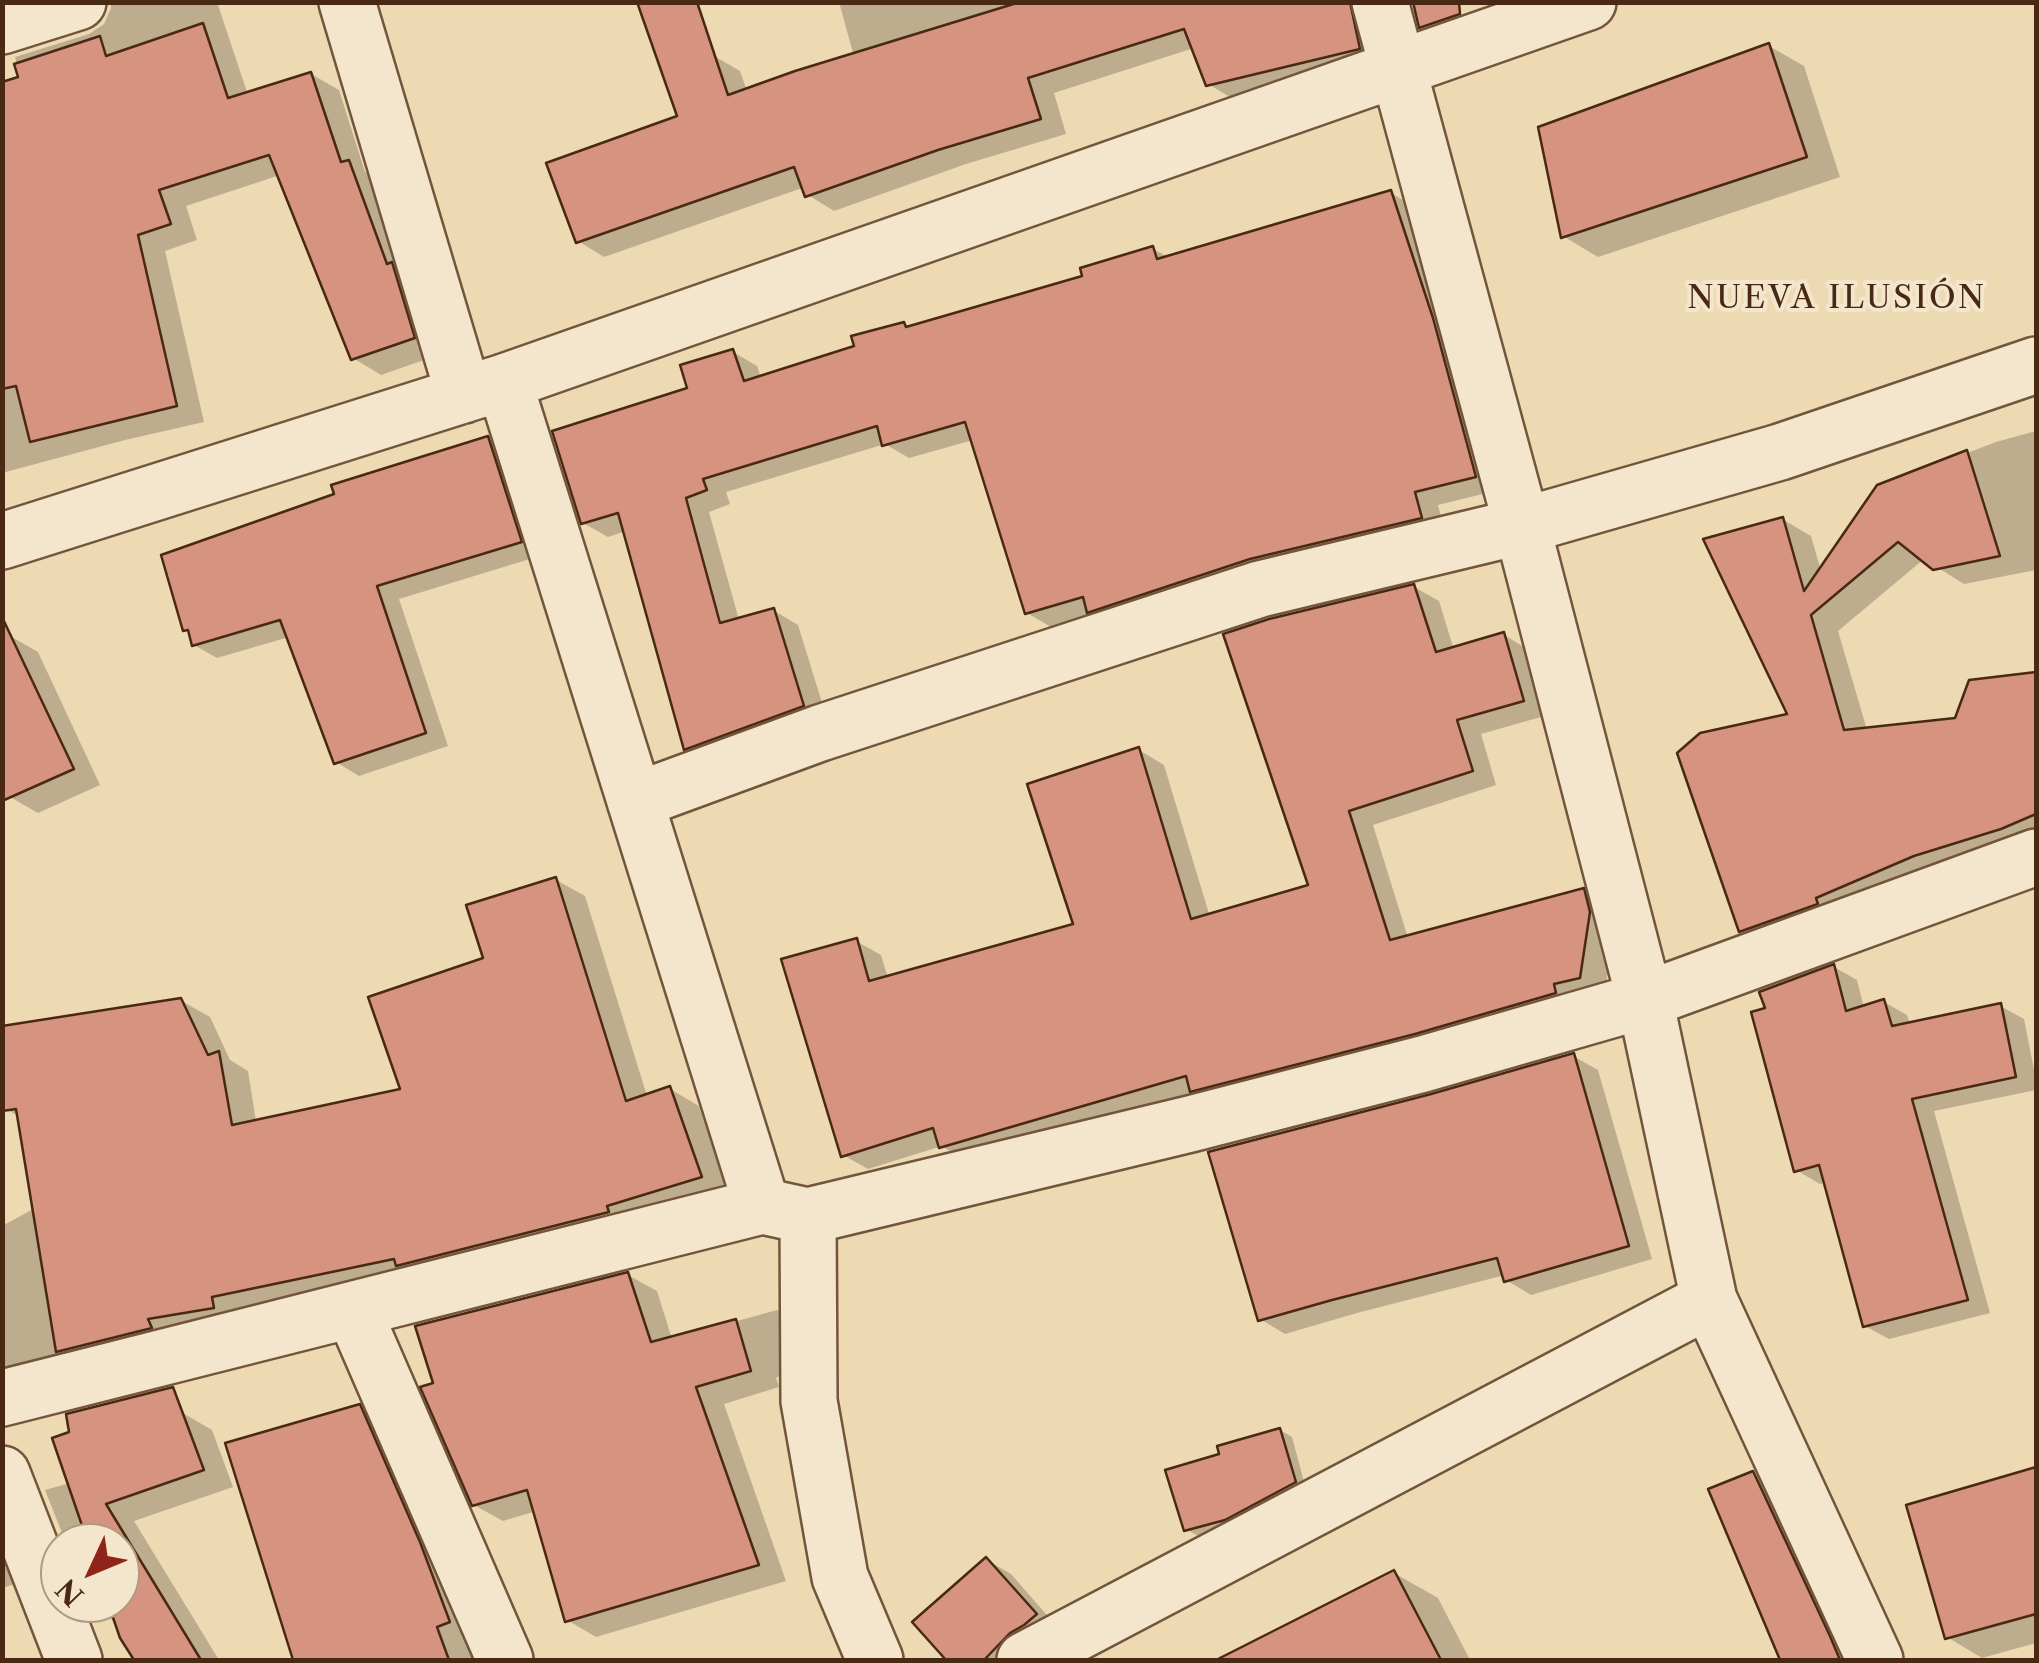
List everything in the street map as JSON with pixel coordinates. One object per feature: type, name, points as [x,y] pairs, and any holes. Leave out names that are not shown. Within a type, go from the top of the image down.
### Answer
[{"type":"street","points":[[2,26],[78,2]]},
{"type":"street","points":[[347,2],[484,389],[785,1211],[809,1401],[840,1577],[876,1660]]},
{"type":"street","points":[[1380,2],[1645,1000],[1709,1300],[1876,1660]]},
{"type":"street","points":[[2,541],[484,389],[1588,2]]},
{"type":"street","points":[[634,801],[820,733],[1260,589],[1522,526],[1780,452],[2036,365]]},
{"type":"street","points":[[2,1398],[353,1310],[1190,1124],[1424,1064],[1645,1000],[2036,857]]},
{"type":"street","points":[[1025,1660],[1709,1300]]},
{"type":"street","points":[[353,1310],[505,1660]]},
{"type":"street","points":[[2,1474],[74,1660]]},
{"type":"building","points":[[637,2],[697,2],[728,95],[1020,2],[1350,2],[1360,49],[1206,86],[1184,29],[1028,78],[1041,119],[805,197],[794,167],[576,243],[546,163],[677,116]]},
{"type":"building","points":[[1413,2],[1459,2],[1460,14],[1419,28]]},
{"type":"building","points":[[203,23],[228,98],[311,72],[341,162],[349,160],[387,264],[392,262],[415,338],[351,360],[269,155],[159,190],[171,224],[138,235],[177,406],[30,442],[16,386],[2,389],[2,82],[18,77],[14,64],[100,36],[106,56]]},
{"type":"building","points":[[1769,43],[1807,157],[1561,238],[1538,127]]},
{"type":"building","points":[[1391,190],[1433,318],[1476,477],[1415,492],[1422,518],[1250,559],[1087,613],[1083,597],[1025,614],[965,422],[882,446],[877,426],[703,479],[707,490],[686,498],[720,623],[774,608],[804,706],[684,750],[618,513],[581,524],[552,431],[687,388],[680,365],[733,349],[744,381],[854,346],[851,336],[904,322],[906,327],[1082,276],[1080,268],[1153,246],[1157,259]]},
{"type":"building","points":[[488,436],[522,542],[377,586],[426,733],[334,764],[280,620],[192,646],[188,630],[183,631],[161,555],[334,494],[331,485]]},
{"type":"building","points":[[1967,450],[2000,556],[1933,570],[1898,542],[1811,615],[1844,730],[1955,718],[1969,680],[2036,672],[2036,814],[1914,856],[1816,898],[1818,904],[1739,932],[1677,753],[1700,733],[1787,714],[1703,539],[1783,517],[1804,591],[1877,485]]},
{"type":"building","points":[[1414,584],[1436,652],[1504,632],[1524,701],[1457,720],[1473,771],[1349,811],[1390,940],[1584,888],[1590,912],[1580,978],[1554,984],[1556,993],[1190,1092],[1186,1076],[939,1148],[933,1128],[841,1157],[781,959],[857,938],[869,981],[1073,924],[1027,784],[1139,747],[1191,919],[1308,885],[1223,634]]},
{"type":"building","points":[[2,617],[74,769],[2,801]]},
{"type":"building","points":[[556,877],[626,1101],[670,1086],[702,1177],[607,1206],[609,1212],[396,1266],[394,1259],[212,1297],[214,1308],[148,1319],[152,1328],[56,1352],[16,1109],[2,1111],[2,1026],[181,998],[208,1055],[219,1051],[232,1125],[400,1089],[368,997],[483,958],[466,905]]},
{"type":"building","points":[[1834,964],[1846,1011],[1884,999],[1892,1026],[2001,1003],[2016,1077],[1912,1099],[1968,1300],[1863,1327],[1819,1165],[1794,1172],[1751,1012],[1765,1008],[1759,992]]},
{"type":"building","points":[[1574,1053],[1629,1246],[1504,1282],[1497,1258],[1258,1321],[1208,1152]]},
{"type":"building","points":[[628,1272],[651,1342],[736,1319],[751,1371],[696,1387],[759,1565],[565,1622],[527,1490],[472,1506],[420,1387],[433,1383],[415,1326]]},
{"type":"building","points":[[173,1387],[204,1470],[106,1504],[118,1523],[81,1523],[52,1438],[69,1432],[66,1414]]},
{"type":"building","points":[[360,1404],[450,1622],[437,1627],[449,1660],[293,1660],[225,1443]]},
{"type":"building","points":[[1280,1428],[1296,1482],[1225,1520],[1184,1531],[1165,1470],[1219,1454],[1217,1446]]},
{"type":"building","points":[[2036,1467],[2036,1614],[1945,1639],[1906,1505]]},
{"type":"building","points":[[1753,1471],[1840,1660],[1780,1660],[1708,1489]]},
{"type":"building","points":[[986,1557],[1037,1614],[1010,1633],[984,1660],[946,1660],[912,1622]]},
{"type":"building","points":[[140,1560],[201,1660],[134,1660],[115,1623],[140,1623]]},
{"type":"building","points":[[1394,1570],[1441,1660],[1216,1660]]},
{"type":"district","name":"NUEVA ILUSIÓN","points":[[1837,299]]}]
